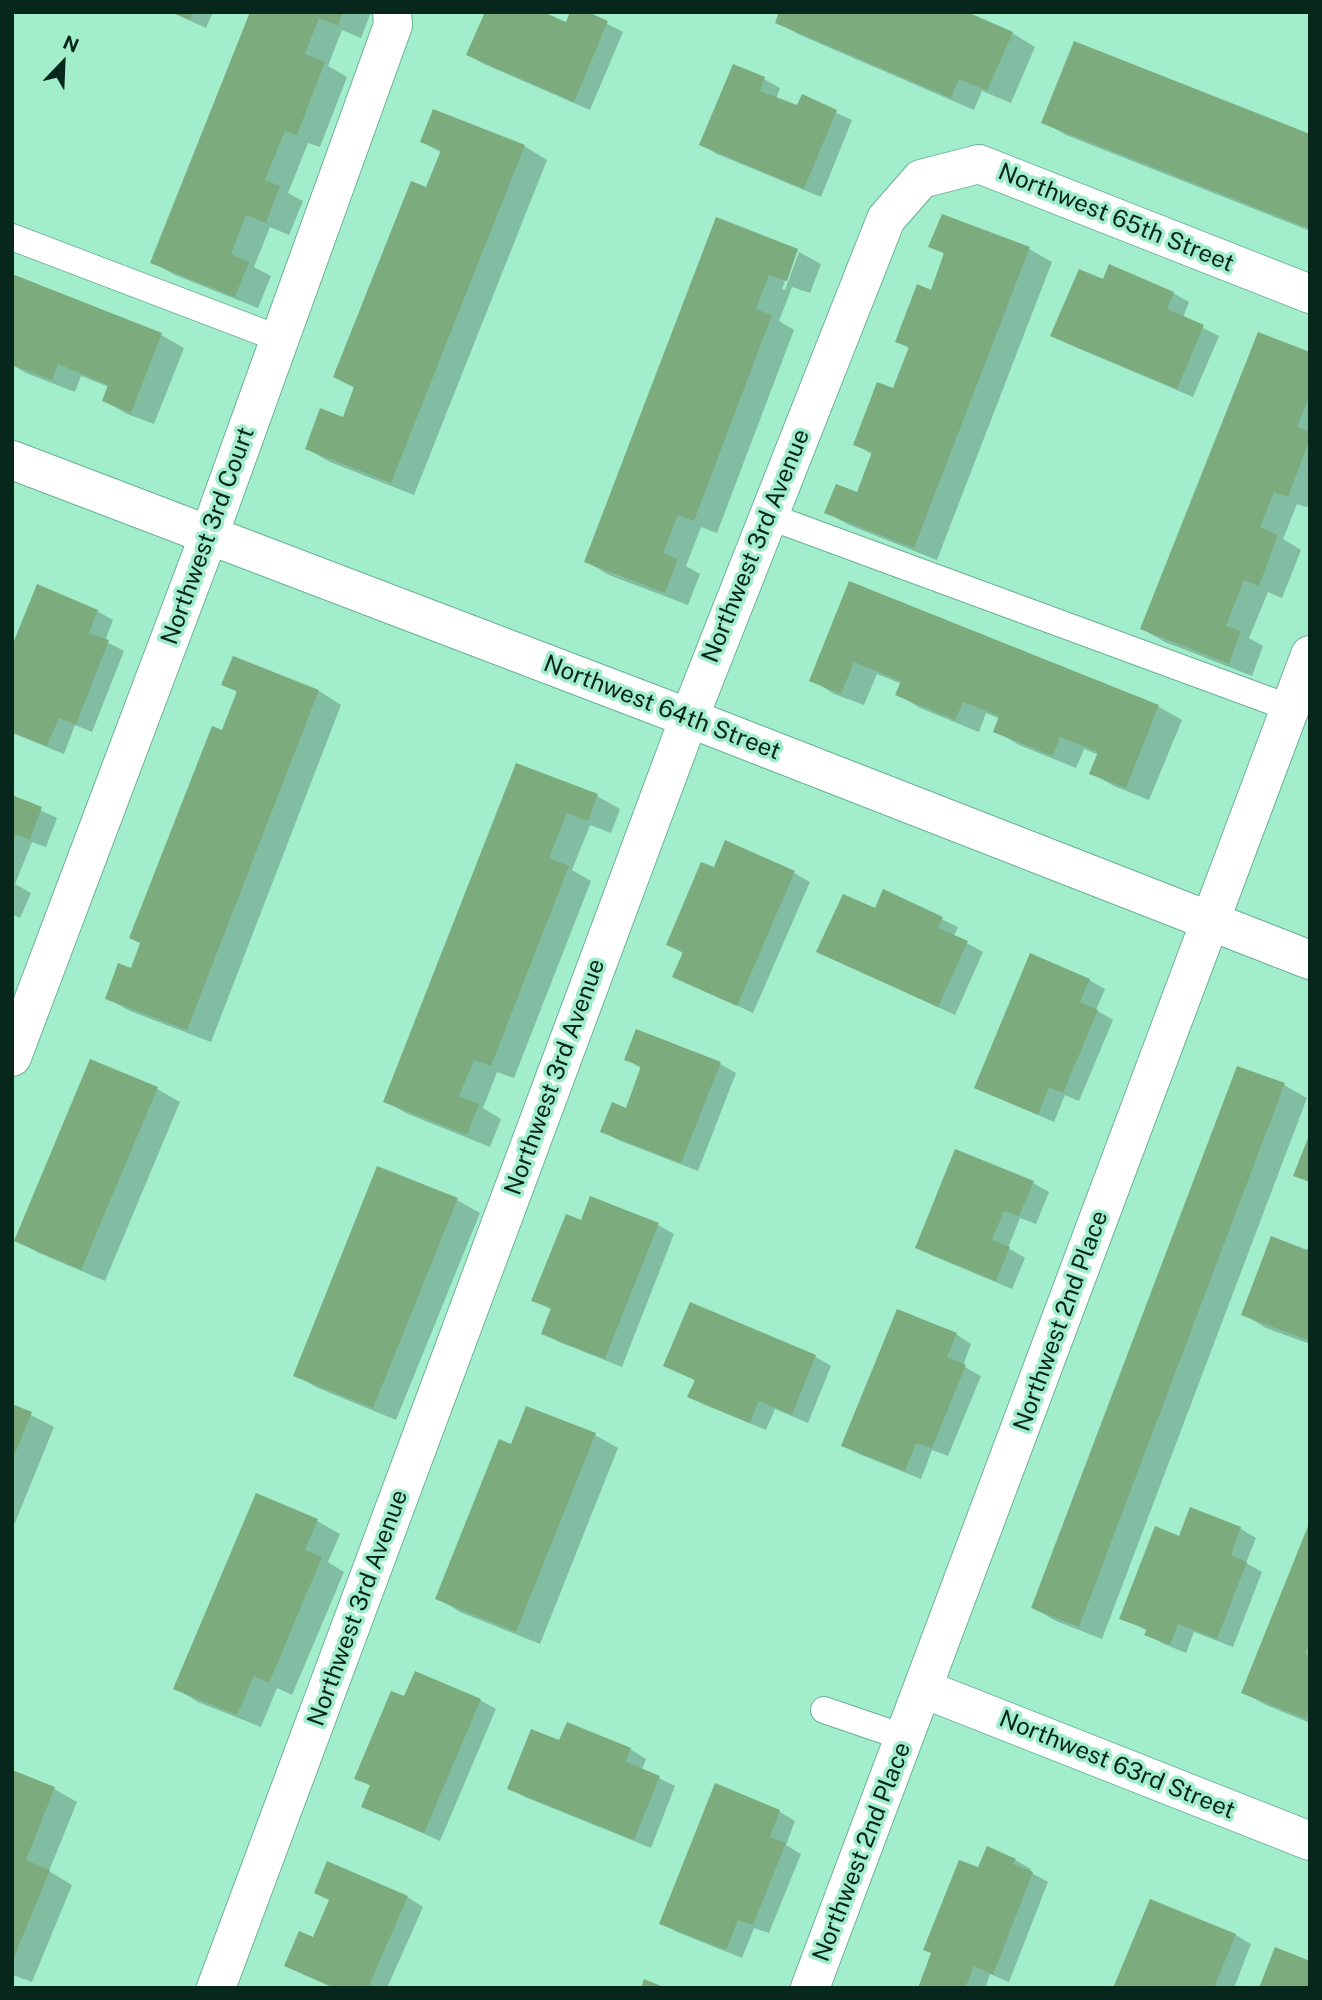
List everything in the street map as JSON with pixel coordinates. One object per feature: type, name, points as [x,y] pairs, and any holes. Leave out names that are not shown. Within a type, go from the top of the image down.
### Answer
[{"type":"street","name":"Northwest 3rd Court","points":[[12,1056],[280,340],[393,25],[392,12]]},
{"type":"street","name":"Northwest 65th Street","points":[[921,179],[979,164],[1310,294]]},
{"type":"street","name":"Northwest 3rd Avenue","points":[[216,1988],[689,718],[886,219],[921,179]]},
{"type":"street","name":"Northwest 64th Street","points":[[12,460],[689,718],[1310,960]]},
{"type":"street","name":"Northwest 2nd Place","points":[[810,1988],[1310,655]]},
{"type":"street","name":"Northwest 63rd Street","points":[[924,1689],[1310,1841]]},
{"type":"lane","points":[[12,237],[280,340]]},
{"type":"lane","points":[[768,516],[1290,708]]},
{"type":"lane","points":[[824,1710],[906,1738]]},
{"type":"building","points":[[172,12],[193,12],[190,20]]},
{"type":"building","points":[[250,12],[343,12],[338,26],[319,18],[305,54],[325,62],[297,135],[285,131],[265,180],[280,186],[266,223],[246,215],[231,254],[249,262],[235,297],[150,263]]},
{"type":"building","points":[[485,12],[543,12],[566,22],[570,12],[588,12],[608,21],[574,102],[466,55]]},
{"type":"building","points":[[779,12],[967,12],[1013,32],[987,91],[959,79],[951,98],[775,23]]},
{"type":"building","points":[[1074,41],[1310,134],[1310,229],[1041,123]]},
{"type":"building","points":[[733,64],[765,77],[760,91],[797,105],[802,94],[837,110],[804,189],[699,145]]},
{"type":"building","points":[[433,109],[525,145],[391,483],[305,449],[320,408],[343,417],[354,387],[333,377],[411,181],[426,187],[441,150],[420,142]]},
{"type":"building","points":[[942,214],[1030,247],[914,548],[824,513],[836,484],[857,492],[872,452],[853,445],[877,382],[893,388],[909,347],[895,342],[917,284],[931,290],[944,253],[928,247]]},
{"type":"building","points":[[716,217],[798,249],[787,281],[769,275],[756,309],[772,315],[694,521],[678,515],[663,553],[678,559],[665,593],[584,562]]},
{"type":"building","points":[[1109,264],[1174,292],[1167,309],[1204,325],[1177,389],[1050,336],[1079,269],[1103,279]]},
{"type":"building","points":[[12,274],[162,333],[131,413],[102,401],[108,385],[58,364],[52,380],[12,365]]},
{"type":"building","points":[[1258,332],[1310,352],[1310,395],[1297,427],[1310,431],[1310,439],[1288,497],[1274,492],[1260,527],[1278,535],[1259,586],[1244,580],[1226,626],[1241,631],[1229,664],[1140,629]]},
{"type":"building","points":[[849,581],[1159,705],[1126,788],[1089,774],[1098,752],[1060,737],[1053,756],[993,732],[999,716],[963,702],[955,720],[895,695],[901,681],[854,662],[841,694],[809,681]]},
{"type":"building","points":[[37,584],[98,610],[89,633],[109,640],[76,725],[59,718],[47,746],[12,732],[12,646]]},
{"type":"building","points":[[233,656],[319,690],[187,1030],[105,999],[118,963],[131,968],[140,943],[129,938],[212,726],[222,730],[237,691],[221,685]]},
{"type":"building","points":[[516,763],[598,794],[588,821],[567,813],[549,858],[569,866],[491,1066],[474,1060],[459,1096],[479,1104],[467,1135],[383,1102]]},
{"type":"building","points":[[12,795],[42,807],[30,840],[16,834],[12,843]]},
{"type":"building","points":[[725,840],[795,871],[737,1006],[672,977],[683,952],[666,945],[701,862],[714,867]]},
{"type":"building","points":[[883,889],[943,917],[938,928],[968,941],[938,1007],[816,952],[843,894],[875,908]]},
{"type":"building","points":[[1030,953],[1090,979],[1080,1002],[1098,1010],[1063,1093],[1049,1087],[1038,1115],[974,1088]]},
{"type":"building","points":[[636,1029],[721,1062],[681,1163],[600,1132],[612,1102],[626,1108],[641,1066],[624,1060]]},
{"type":"building","points":[[90,1059],[158,1087],[81,1270],[14,1241]]},
{"type":"building","points":[[1237,1066],[1285,1083],[1079,1627],[1031,1608]]},
{"type":"building","points":[[1310,1133],[1310,1182],[1293,1176]]},
{"type":"building","points":[[955,1149],[1034,1181],[1019,1216],[1004,1211],[992,1240],[1010,1247],[996,1281],[915,1248]]},
{"type":"building","points":[[377,1166],[458,1198],[373,1408],[293,1376]]},
{"type":"building","points":[[590,1196],[659,1223],[605,1359],[541,1334],[551,1308],[531,1301],[566,1214],[581,1220]]},
{"type":"building","points":[[1271,1236],[1307,1250],[1310,1243],[1310,1341],[1241,1315]]},
{"type":"building","points":[[690,1302],[816,1355],[792,1415],[759,1401],[750,1423],[687,1397],[695,1380],[663,1366]]},
{"type":"building","points":[[897,1309],[957,1333],[947,1357],[966,1365],[932,1448],[916,1443],[905,1471],[841,1446]]},
{"type":"building","points":[[12,1404],[32,1412],[12,1461]]},
{"type":"building","points":[[526,1406],[596,1433],[516,1632],[435,1599],[499,1439],[511,1444]]},
{"type":"building","points":[[256,1493],[318,1519],[305,1550],[322,1557],[269,1683],[254,1676],[237,1715],[173,1689]]},
{"type":"building","points":[[1190,1507],[1241,1527],[1231,1555],[1247,1562],[1217,1639],[1178,1624],[1170,1645],[1144,1635],[1147,1629],[1119,1619],[1155,1526],[1179,1536]]},
{"type":"building","points":[[1310,1521],[1310,1642],[1305,1654],[1310,1656],[1310,1709],[1306,1719],[1241,1693]]},
{"type":"building","points":[[415,1671],[481,1699],[424,1833],[361,1807],[370,1785],[354,1779],[391,1691],[404,1696]]},
{"type":"building","points":[[567,1722],[631,1748],[626,1762],[660,1776],[634,1840],[507,1789],[531,1729],[559,1740]]},
{"type":"building","points":[[12,1770],[55,1787],[26,1860],[50,1870],[12,1962]]},
{"type":"building","points":[[715,1783],[780,1810],[770,1837],[786,1843],[753,1925],[738,1920],[726,1950],[659,1924]]},
{"type":"building","points":[[987,1846],[1016,1859],[1013,1864],[1033,1872],[993,1975],[974,1966],[965,1988],[918,1988],[931,1953],[923,1950],[959,1860],[978,1867]]},
{"type":"building","points":[[327,1861],[408,1896],[368,1988],[335,1988],[284,1966],[299,1931],[313,1937],[329,1900],[314,1893]]},
{"type":"building","points":[[1150,1899],[1236,1934],[1214,1988],[1113,1988]]},
{"type":"building","points":[[1275,1947],[1310,1961],[1310,1988],[1259,1988]]},
{"type":"building","points":[[644,1979],[666,1988],[641,1988]]}]
